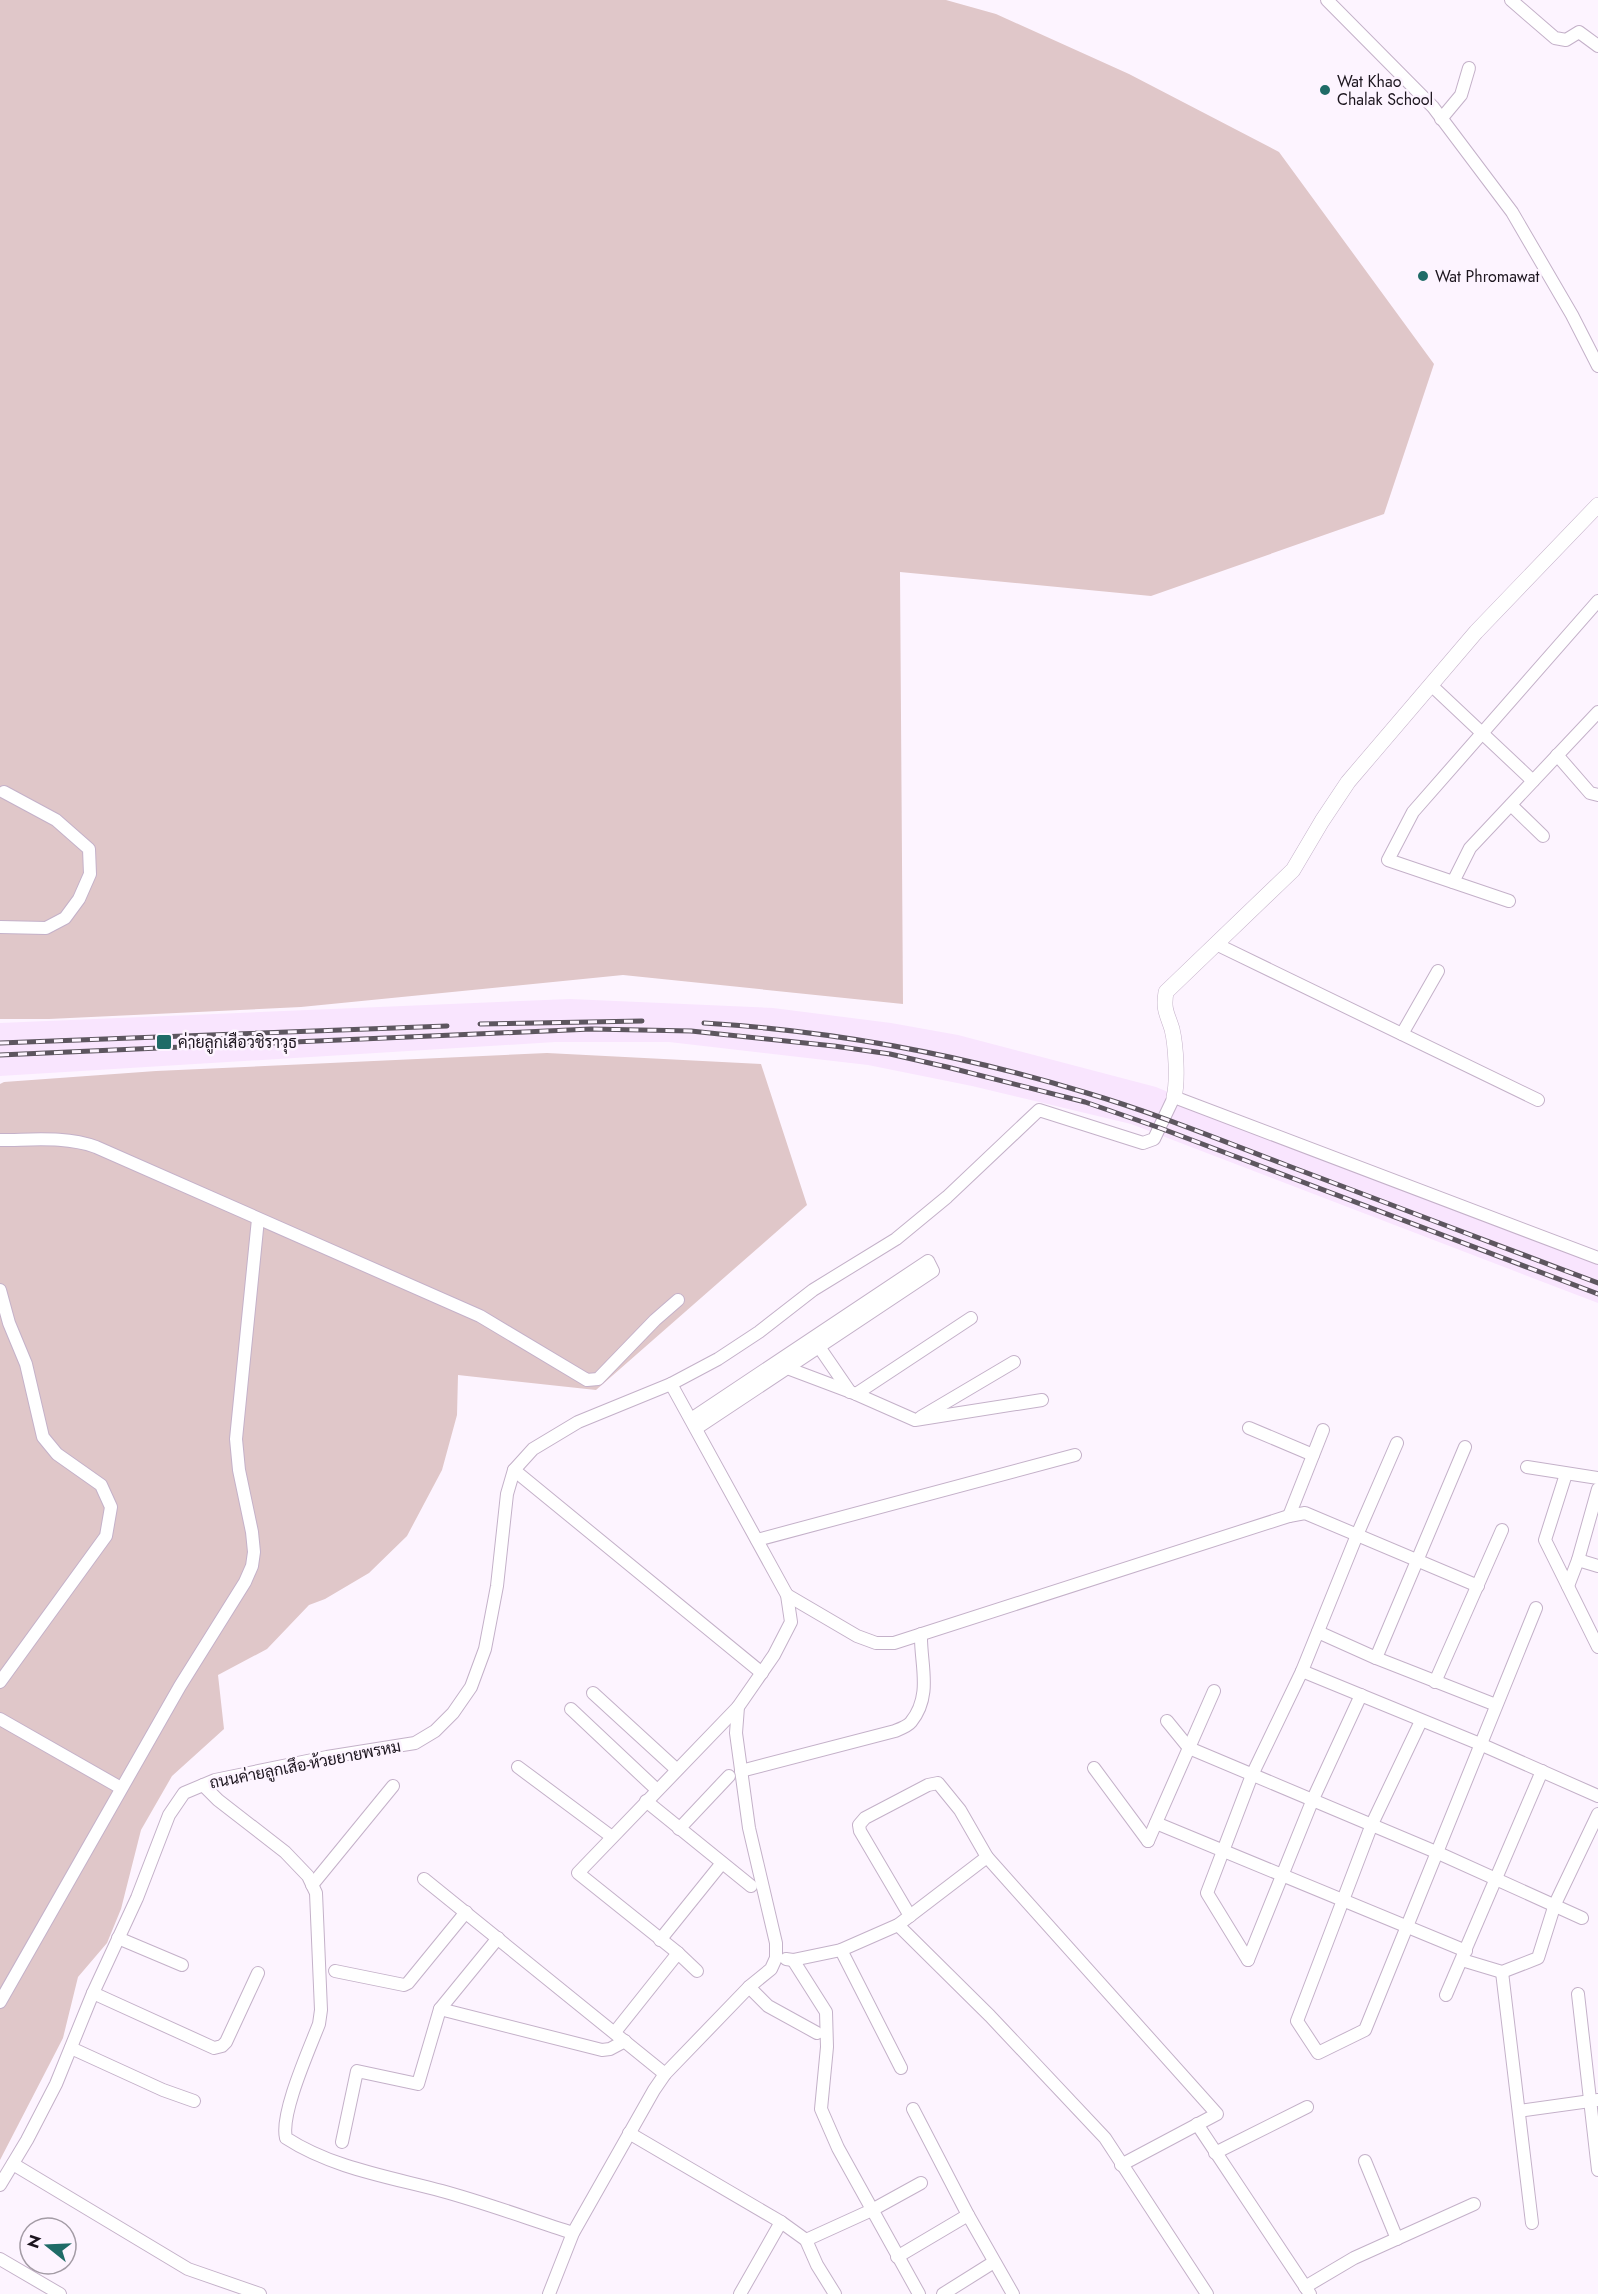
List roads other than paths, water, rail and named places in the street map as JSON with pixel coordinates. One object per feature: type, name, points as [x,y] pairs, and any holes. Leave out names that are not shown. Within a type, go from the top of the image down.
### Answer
[{"type":"street","points":[[1327,0],[1433,107],[1512,212],[1572,315],[1598,366]]},
{"type":"street","points":[[1511,0],[1555,38],[1566,40],[1579,32],[1598,46]]},
{"type":"street","points":[[1441,119],[1461,95],[1469,68]]},
{"type":"street","points":[[1598,505],[1476,632],[1348,782],[1322,820],[1293,870],[1166,992],[1164,1008],[1173,1031],[1178,1080],[1174,1097],[1598,1257]]},
{"type":"street","points":[[1509,901],[1388,860],[1413,812],[1598,601]]},
{"type":"street","points":[[1431,685],[1533,781]]},
{"type":"street","points":[[1453,882],[1470,848],[1598,712]]},
{"type":"street","points":[[1557,755],[1590,792],[1598,795]]},
{"type":"street","points":[[0,927],[46,928],[65,918],[79,899],[90,874],[89,849],[56,820],[4,792]]},
{"type":"street","points":[[1511,805],[1543,836]]},
{"type":"street","points":[[1216,944],[1538,1100]]},
{"type":"street","points":[[1402,1034],[1438,971]]},
{"type":"street","name":"ถนนค่ายลูกเสึอ-ห้วยยายพรหม","points":[[0,2185],[56,2084],[93,1993],[137,1898],[169,1815],[184,1793],[215,1780],[327,1757],[415,1743],[435,1731],[453,1713],[471,1687],[485,1649],[497,1586],[507,1494],[514,1470],[532,1449],[578,1422],[671,1384],[718,1359],[759,1332],[813,1290],[896,1239],[947,1197],[1039,1110],[1143,1143],[1154,1138],[1174,1097]]},
{"type":"street","points":[[0,1140],[79,1141],[480,1316],[587,1380],[598,1378],[678,1300]]},
{"type":"street","points":[[0,2002],[180,1686],[235,1599],[252,1566],[254,1551],[252,1532],[239,1470],[236,1439],[258,1219]]},
{"type":"street","points":[[0,1290],[9,1323],[26,1364],[43,1437],[57,1455],[101,1485],[111,1507],[106,1536],[0,1682]]},
{"type":"street","points":[[694,1423],[879,1300]]},
{"type":"street","points":[[853,1393],[971,1318]]},
{"type":"street","points":[[816,1342],[853,1393]]},
{"type":"street","points":[[915,1420],[1014,1362]]},
{"type":"street","points":[[784,1364],[915,1420],[1042,1400]]},
{"type":"street","points":[[671,1384],[787,1595],[791,1622],[774,1655],[738,1707],[578,1873],[678,1953],[697,1971]]},
{"type":"street","points":[[1249,1428],[1313,1455]]},
{"type":"street","points":[[1289,1516],[1323,1430]]},
{"type":"street","points":[[1360,1695],[1313,1799],[1248,1960],[1207,1893],[1252,1775],[1302,1671],[1397,1443]]},
{"type":"street","points":[[1376,1658],[1465,1447]]},
{"type":"street","points":[[757,1540],[1075,1455]]},
{"type":"street","points":[[1527,1467],[1598,1478]]},
{"type":"street","points":[[514,1470],[762,1673]]},
{"type":"street","points":[[1566,1474],[1545,1540],[1598,1647]]},
{"type":"street","points":[[1568,1586],[1578,1560],[1598,1489]]},
{"type":"street","points":[[787,1595],[857,1636],[876,1643],[894,1643],[1289,1516],[1305,1514],[1478,1586]]},
{"type":"street","points":[[1435,1682],[1502,1530]]},
{"type":"street","points":[[1578,1560],[1598,1566]]},
{"type":"street","points":[[1421,1721],[1372,1824],[1297,2021],[1318,2054],[1365,2030],[1536,1608]]},
{"type":"street","points":[[1318,1632],[1376,1658],[1496,1705]]},
{"type":"street","points":[[679,1828],[735,1774],[895,1731],[911,1723],[926,1683],[924,1665],[920,1656],[921,1634]]},
{"type":"street","points":[[1302,1671],[1480,1744],[1598,1796]]},
{"type":"street","points":[[1094,1767],[1148,1841],[1214,1691]]},
{"type":"street","points":[[593,1693],[676,1769]]},
{"type":"street","points":[[549,2294],[573,2233],[665,2074],[749,1987],[771,1969],[776,1958],[776,1943],[735,1774],[738,1707]]},
{"type":"street","points":[[571,1708],[657,1790]]},
{"type":"street","points":[[0,1719],[122,1788]]},
{"type":"street","points":[[1167,1721],[1189,1748],[1372,1824],[1582,1918]]},
{"type":"street","points":[[519,1767],[612,1837]]},
{"type":"street","points":[[1446,1995],[1542,1771]]},
{"type":"street","points":[[910,1916],[860,1831],[859,1825],[861,1821],[928,1785],[938,1783],[960,1810],[987,1857],[1217,2114],[1121,2165]]},
{"type":"street","points":[[203,1785],[218,1800],[285,1852],[308,1876],[316,1893],[321,2010],[319,2024],[288,2110],[284,2129],[286,2138],[302,2148],[368,2173],[443,2191],[573,2233]]},
{"type":"street","points":[[312,1885],[393,1786]]},
{"type":"street","points":[[646,1801],[751,1886]]},
{"type":"street","points":[[1156,1823],[1406,1927],[1502,1972],[1538,1958],[1555,1904],[1598,1814]]},
{"type":"street","points":[[776,1958],[793,1960],[841,1950],[898,1925],[987,1857]]},
{"type":"street","points":[[660,1940],[722,1863]]},
{"type":"street","points":[[424,1879],[665,2074]]},
{"type":"street","points":[[335,1971],[404,1985],[466,1912]]},
{"type":"street","points":[[898,1925],[990,2016],[1105,2138],[1207,2294]]},
{"type":"street","points":[[118,1938],[182,1965]]},
{"type":"street","points":[[342,2142],[357,2071],[418,2084],[440,2009],[498,1938]]},
{"type":"street","points":[[841,1950],[901,2068]]},
{"type":"street","points":[[615,2032],[678,1953]]},
{"type":"street","points":[[793,1960],[826,2012],[827,2047],[821,2109],[838,2148],[897,2257],[920,2294]]},
{"type":"street","points":[[1502,1972],[1532,2223]]},
{"type":"street","points":[[93,1993],[214,2048],[226,2042],[258,1973]]},
{"type":"street","points":[[749,1987],[768,2006],[817,2033]]},
{"type":"street","points":[[1578,1994],[1594,2100],[1598,2170]]},
{"type":"street","points":[[440,2009],[602,2050],[610,2049],[625,2040]]},
{"type":"street","points":[[70,2048],[194,2101]]},
{"type":"street","points":[[1519,2111],[1594,2100]]},
{"type":"street","points":[[1215,2153],[1306,2107]]},
{"type":"street","points":[[912,2109],[1013,2294]]},
{"type":"street","points":[[1197,2124],[1307,2291],[1354,2258],[1474,2204]]},
{"type":"street","points":[[629,2133],[781,2222],[806,2240],[817,2265],[835,2294]]},
{"type":"street","points":[[1365,2162],[1397,2239]]},
{"type":"street","points":[[13,2164],[188,2269],[260,2294]]},
{"type":"street","points":[[806,2240],[872,2210],[921,2183]]},
{"type":"street","points":[[897,2257],[968,2215]]},
{"type":"street","points":[[740,2294],[781,2222]]},
{"type":"street","points":[[0,2259],[60,2294]]},
{"type":"street","points":[[943,2294],[994,2262]]},
{"type":"railway","points":[[480,1024],[642,1021]]},
{"type":"railway","points":[[704,1023],[850,1039],[946,1056],[1040,1079],[1162,1118],[1598,1283]]},
{"type":"railway","points":[[0,1043],[447,1026]]},
{"type":"railway","points":[[0,1055],[591,1029],[691,1031],[890,1054],[1085,1102],[1160,1128],[1598,1294]]},
{"type":"place","name":"Wat Khao Chalak School","points":[[1325,90]]},
{"type":"place","name":"Wat Phromawat","points":[[1423,276]]},
{"type":"place","name":"ค่ายลูกเสือวชิราวุธ","points":[[164,1042]]}]
